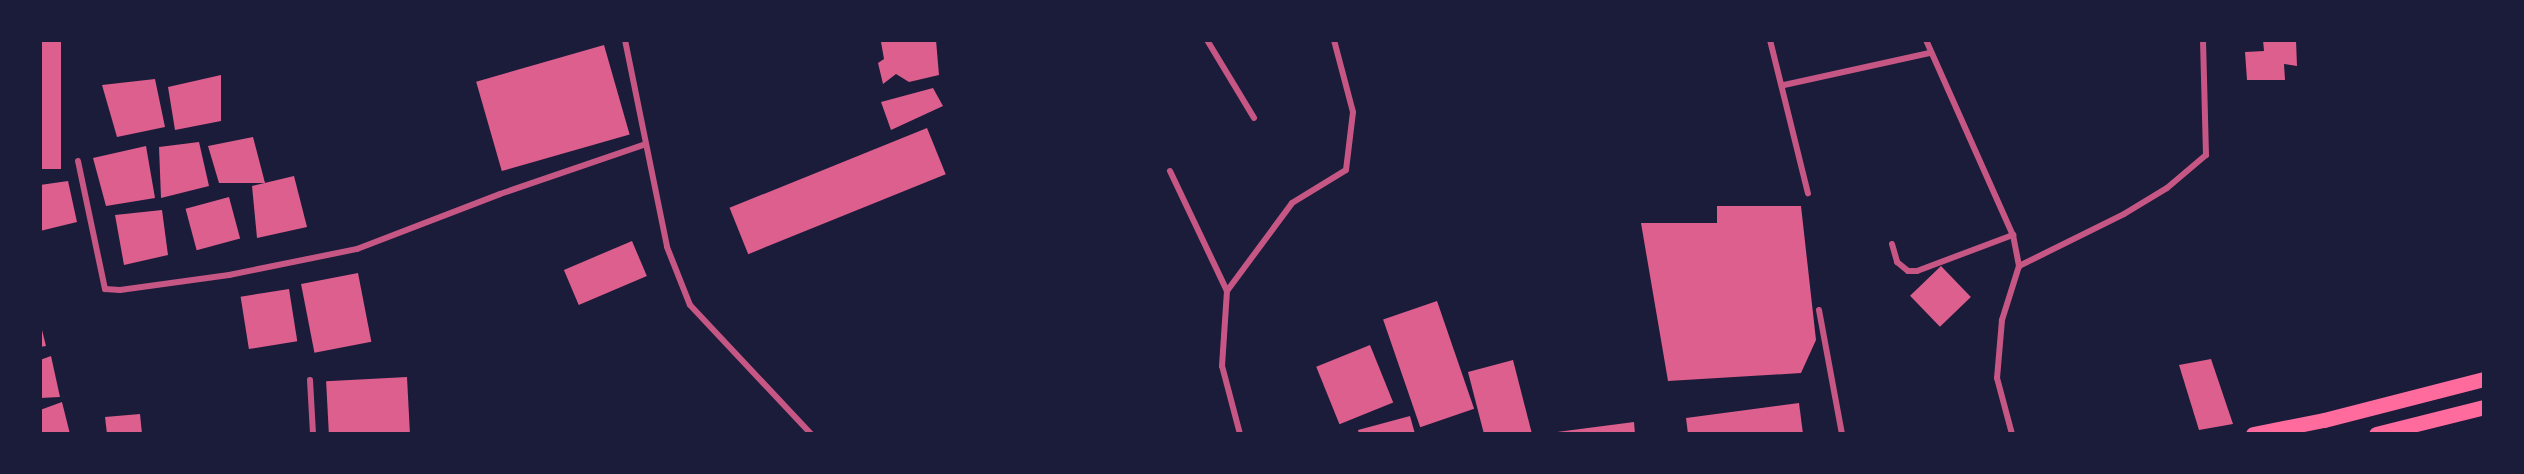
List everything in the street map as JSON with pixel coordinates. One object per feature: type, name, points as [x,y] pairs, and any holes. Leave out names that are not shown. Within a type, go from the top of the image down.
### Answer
[{"type":"main road","points":[[2253,434],[2324,420],[2484,379]]},
{"type":"main road","points":[[2376,434],[2484,408]]},
{"type":"street","points":[[625,40],[667,247],[690,305],[811,434]]},
{"type":"street","points":[[1206,40],[1254,118]]},
{"type":"street","points":[[1227,291],[1292,203],[1346,170],[1353,112],[1334,40]]},
{"type":"street","points":[[1770,40],[1784,85],[1808,193]]},
{"type":"street","points":[[1926,40],[2013,235],[2019,266],[2002,320],[1997,378],[2012,434]]},
{"type":"street","points":[[2019,266],[2124,214],[2166,188],[2206,155],[2203,40]]},
{"type":"street","points":[[1784,85],[1930,53]]},
{"type":"street","points":[[78,161],[105,289],[120,290],[229,275],[357,249],[500,194],[646,144]]},
{"type":"street","points":[[1170,171],[1227,291],[1222,366],[1240,434]]},
{"type":"street","points":[[1892,244],[1897,262],[1908,271],[1917,271],[2013,235]]},
{"type":"street","points":[[1819,310],[1842,434]]},
{"type":"street","points":[[309,380],[313,434]]},
{"type":"building","points":[[40,40],[61,40],[61,169],[40,169]]},
{"type":"building","points":[[936,40],[939,75],[909,82],[896,74],[883,84],[878,63],[884,59],[881,42]]},
{"type":"building","points":[[2263,40],[2296,40],[2297,66],[2284,64],[2285,80],[2247,80],[2245,52],[2264,51]]},
{"type":"building","points":[[604,45],[630,134],[502,171],[476,82]]},
{"type":"building","points":[[221,75],[221,121],[175,130],[168,87]]},
{"type":"building","points":[[155,79],[165,127],[117,137],[102,85]]},
{"type":"building","points":[[933,88],[943,106],[891,130],[881,102]]},
{"type":"building","points":[[927,128],[946,174],[748,254],[730,208]]},
{"type":"building","points":[[253,137],[265,183],[219,183],[208,146]]},
{"type":"building","points":[[199,142],[209,186],[161,198],[159,147]]},
{"type":"building","points":[[146,146],[155,198],[106,206],[93,158]]},
{"type":"building","points":[[294,176],[307,227],[257,238],[252,186]]},
{"type":"building","points":[[68,181],[77,222],[40,231],[40,185]]},
{"type":"building","points":[[229,197],[240,239],[197,250],[186,209]]},
{"type":"building","points":[[1717,206],[1801,206],[1816,340],[1801,373],[1668,381],[1641,223],[1717,223]]},
{"type":"building","points":[[162,210],[168,255],[124,265],[115,215]]},
{"type":"building","points":[[632,241],[647,276],[579,305],[564,270]]},
{"type":"building","points":[[1941,266],[1971,297],[1940,327],[1910,296]]},
{"type":"building","points":[[358,273],[371,342],[314,353],[301,284]]},
{"type":"building","points":[[289,289],[297,341],[249,349],[241,297]]},
{"type":"building","points":[[1437,301],[1474,409],[1420,427],[1383,320]]},
{"type":"building","points":[[40,322],[46,346],[40,347]]},
{"type":"building","points":[[1370,345],[1393,402],[1339,424],[1316,367]]},
{"type":"building","points":[[51,356],[60,397],[40,398],[40,360]]},
{"type":"building","points":[[2211,359],[2233,424],[2199,430],[2179,365]]},
{"type":"building","points":[[1513,360],[1532,434],[1484,434],[1468,372]]},
{"type":"building","points":[[407,377],[410,434],[329,434],[326,381]]},
{"type":"building","points":[[62,402],[70,434],[40,434],[40,410]]},
{"type":"building","points":[[1799,403],[1803,434],[1688,434],[1686,418]]},
{"type":"building","points":[[140,414],[142,434],[107,434],[105,417]]},
{"type":"building","points":[[1410,416],[1415,434],[1359,434],[1358,430]]},
{"type":"building","points":[[1634,422],[1635,434],[1557,434],[1557,432]]}]
